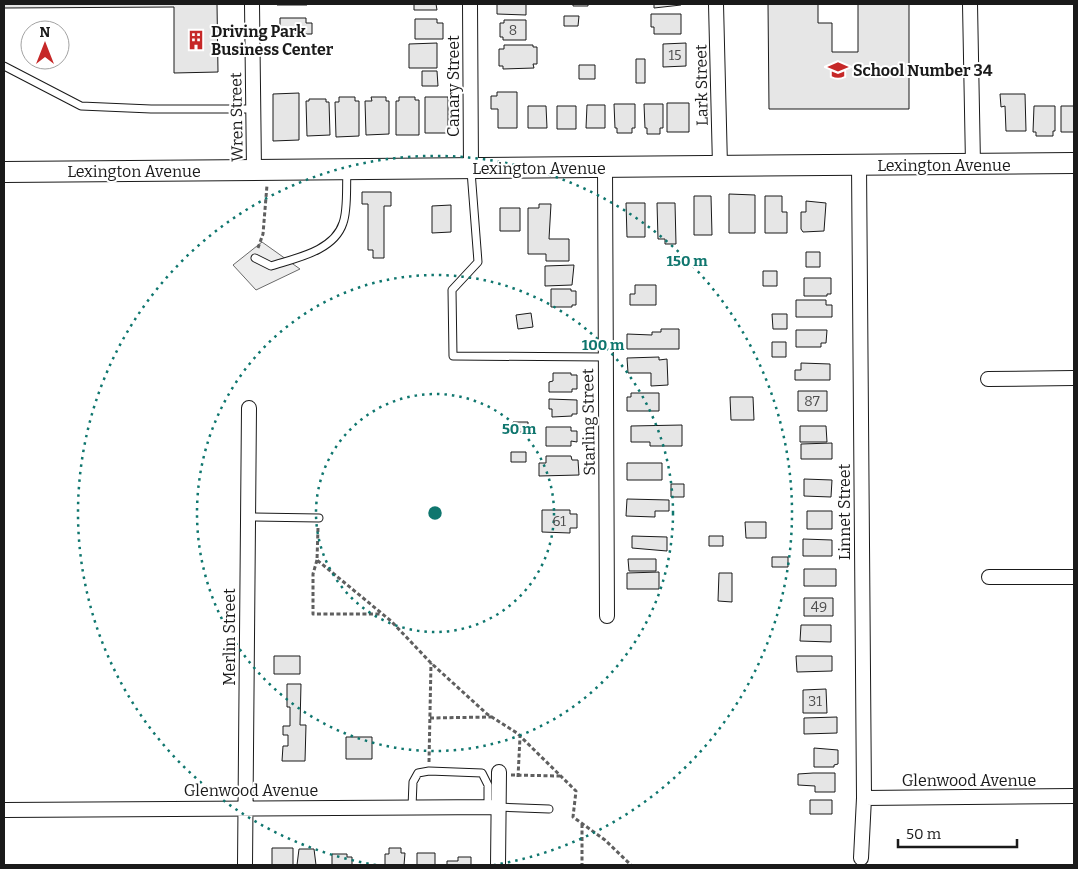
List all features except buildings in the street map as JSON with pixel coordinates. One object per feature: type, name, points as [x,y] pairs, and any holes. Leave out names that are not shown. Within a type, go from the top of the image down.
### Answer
[{"type":"main road","name":"Lexington Avenue","points":[[4,172],[1074,163]]},
{"type":"street","name":"Wren Street","points":[[252,4],[254,109],[261,170]]},
{"type":"street","name":"Canary Street","points":[[470,4],[471,168]]},
{"type":"street","name":"Lark Street","points":[[716,4],[720,166]]},
{"type":"street","points":[[970,4],[973,164]]},
{"type":"street","name":"Linnet Street","points":[[859,165],[864,798],[861,858]]},
{"type":"street","name":"Starling Street","points":[[605,167],[607,616]]},
{"type":"street","points":[[988,379],[1074,378]]},
{"type":"street","name":"Merlin Street","points":[[245,865],[249,408]]},
{"type":"street","points":[[989,578],[1074,577]]},
{"type":"street","points":[[498,865],[493,807],[499,772]]},
{"type":"street","name":"Glenwood Avenue","points":[[864,798],[1074,796]]},
{"type":"street","name":"Glenwood Avenue","points":[[4,810],[493,807]]},
{"type":"lane","points":[[4,66],[81,106],[151,109],[254,109]]},
{"type":"lane","points":[[471,168],[478,262],[452,290],[453,356],[605,357]]},
{"type":"lane","points":[[255,258],[271,266],[307,254],[331,242],[343,223],[348,169]]},
{"type":"lane","points":[[248,517],[319,518]]},
{"type":"lane","points":[[412,807],[413,782],[418,773],[429,771],[482,773],[488,785],[493,807],[549,809]]},
{"type":"path","points":[[255,258],[263,234],[261,170]]},
{"type":"path","points":[[319,518],[317,560],[313,574],[313,614],[383,614]]},
{"type":"path","points":[[317,560],[383,614],[431,663],[492,717],[520,736],[576,791],[573,817],[605,840],[630,865]]},
{"type":"path","points":[[429,771],[431,663]]},
{"type":"path","points":[[430,718],[492,717]]},
{"type":"path","points":[[518,777],[520,736]]},
{"type":"path","points":[[499,772],[518,777],[561,776]]},
{"type":"path","points":[[582,824],[582,865]]},
{"type":"shaded area","points":[[262,242],[300,269],[256,290],[233,265]]},
{"type":"place","name":"Driving Park Business Center","points":[[196,40]]},
{"type":"place","name":"School Number 34","points":[[838,70]]}]
